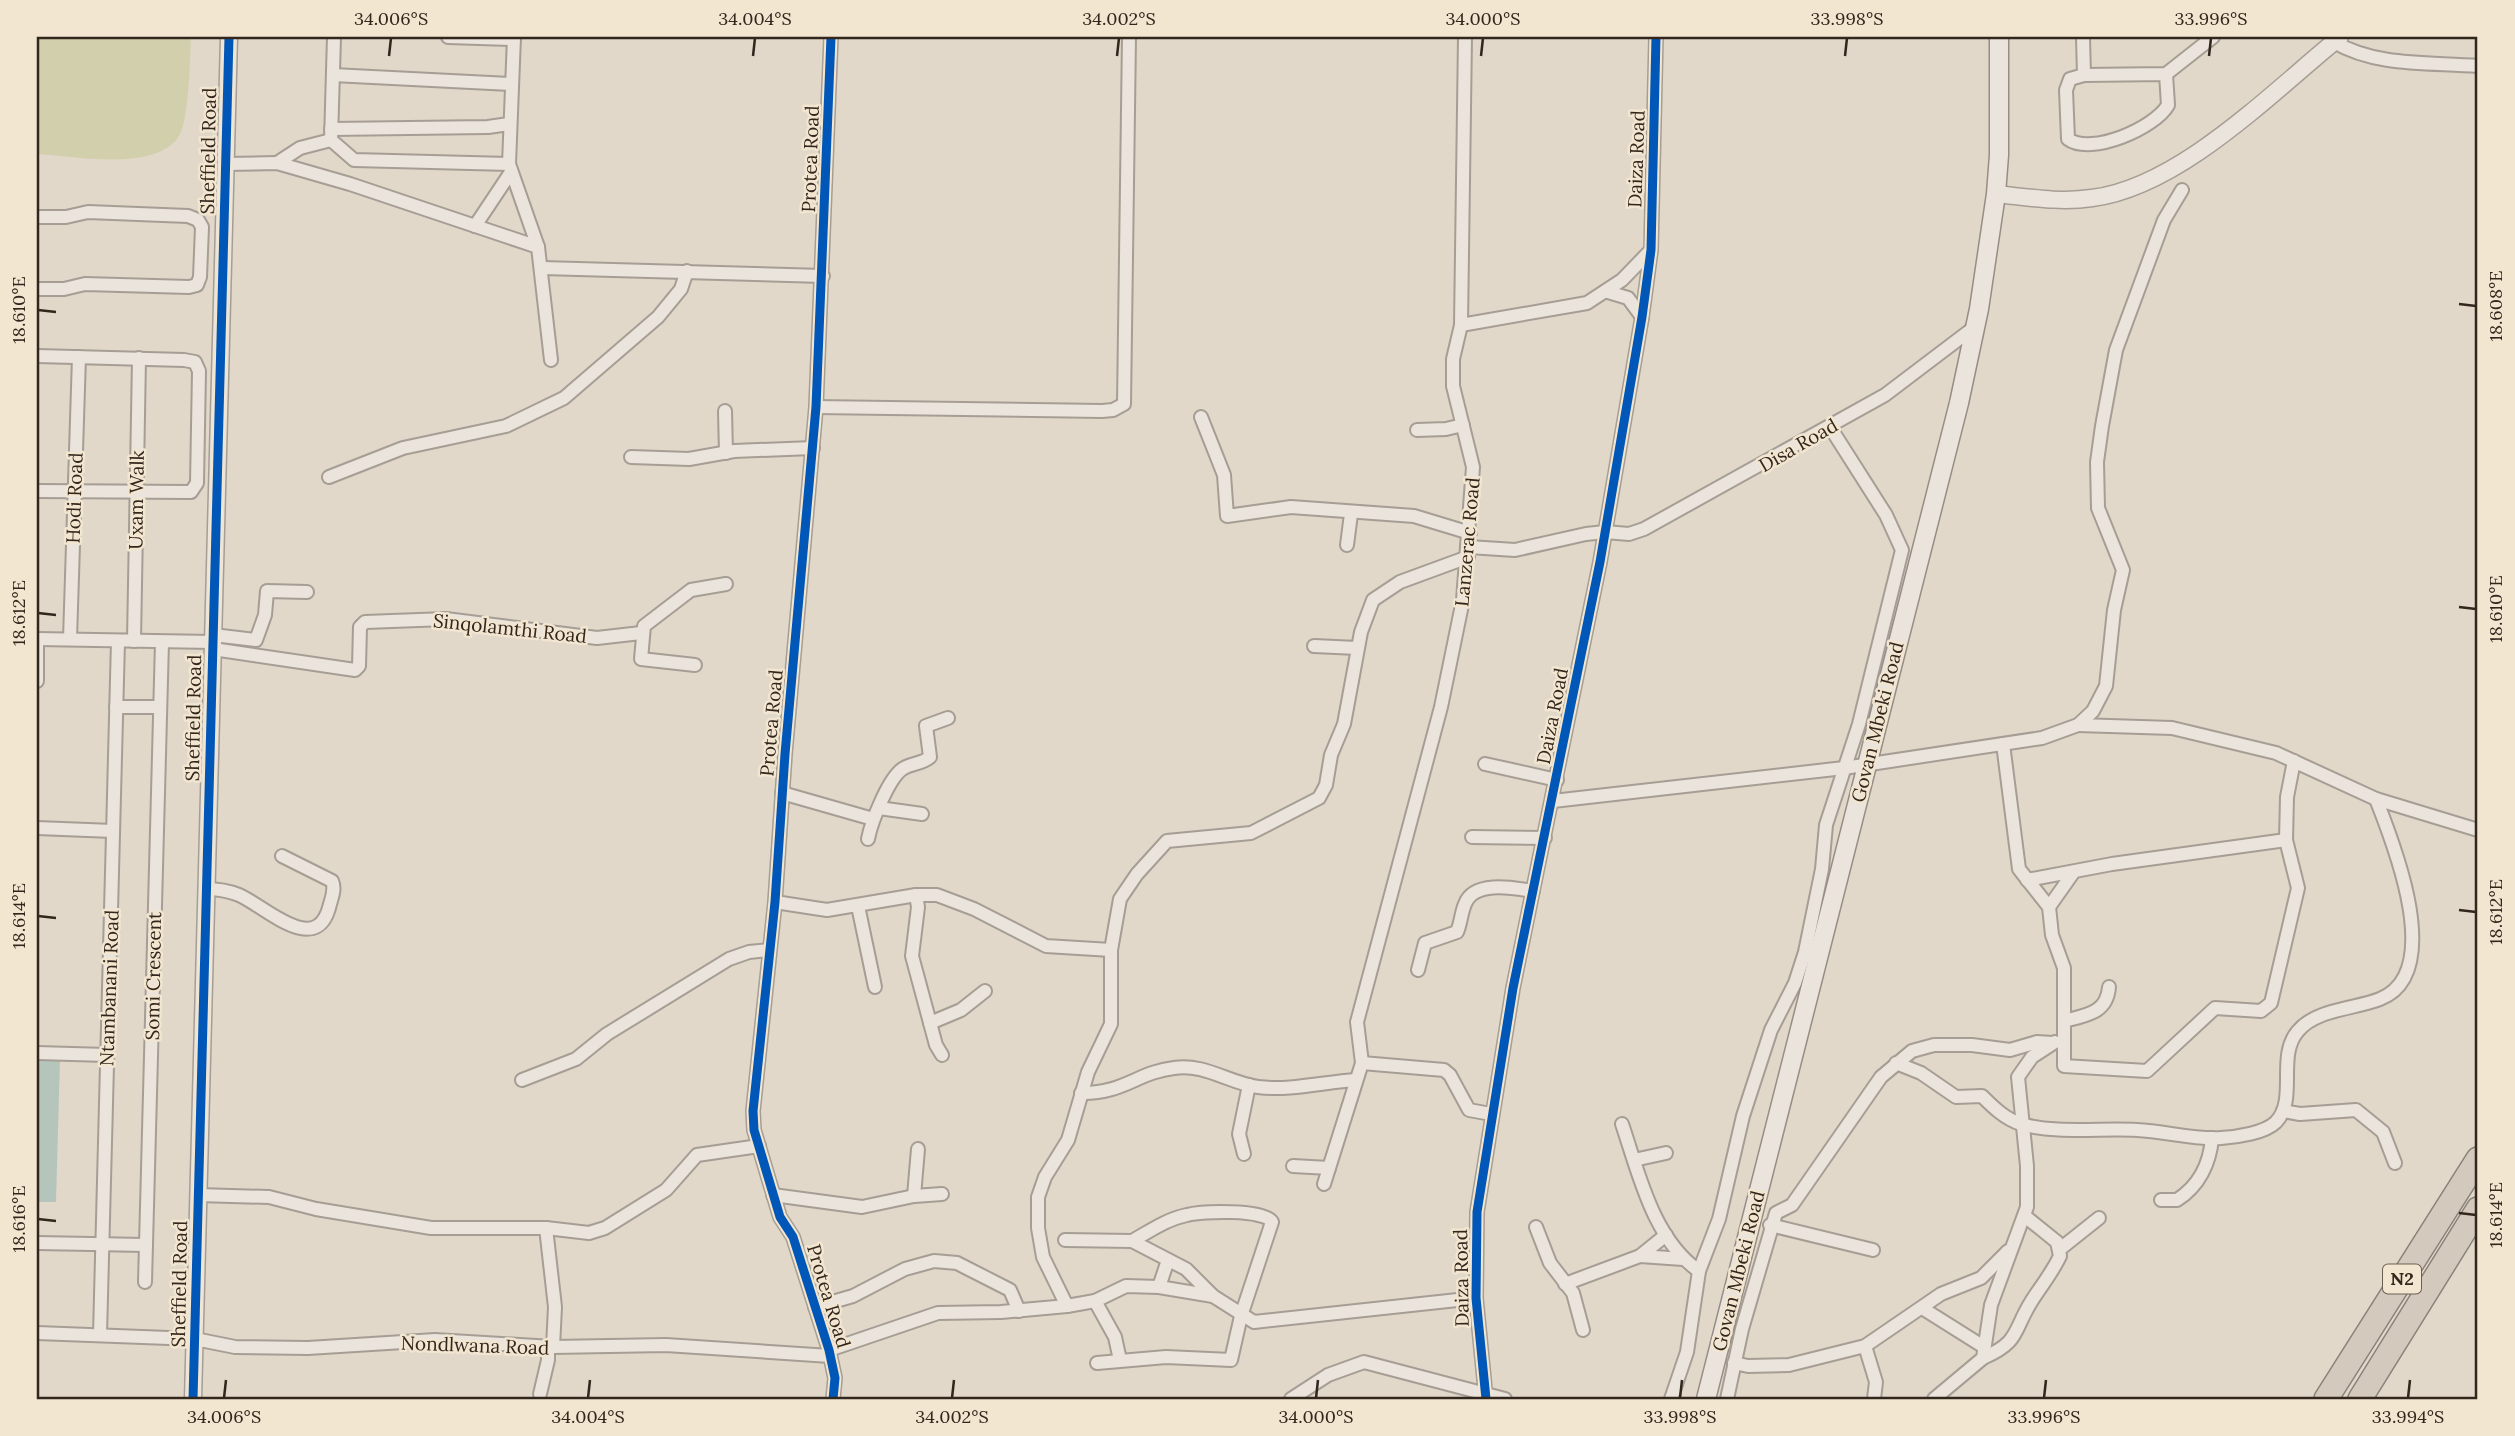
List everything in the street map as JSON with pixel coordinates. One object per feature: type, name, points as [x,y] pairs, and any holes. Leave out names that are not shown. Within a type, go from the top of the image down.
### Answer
[{"type":"highway","name":"N2","points":[[2326,1399],[2478,1159]]},
{"type":"highway","name":"N2","points":[[2360,1399],[2478,1209]]},
{"type":"main road","name":"Govan Mbeki Road","points":[[1706,1399],[1959,403],[1976,326],[1996,194],[1999,155],[1999,37]]},
{"type":"street","name":"Sheffield Road","points":[[193,1399],[229,37]]},
{"type":"street","points":[[334,37],[331,134],[354,160],[510,168]]},
{"type":"street","points":[[448,37],[514,38],[509,124],[510,168],[538,247],[551,360]]},
{"type":"street","name":"Protea Road","points":[[831,37],[817,408],[782,793],[775,902],[753,1111],[759,1146],[780,1217],[793,1237],[830,1353],[835,1378],[833,1399]]},
{"type":"street","points":[[817,408],[1102,411],[1113,410],[1124,404],[1129,37]]},
{"type":"street","name":"Lanzerac Road","points":[[1362,1063],[1356,1028],[1441,707],[1461,617],[1469,552],[1473,467],[1452,370],[1461,325],[1465,37]]},
{"type":"street","name":"Daiza Road","points":[[1486,1397],[1476,1298],[1477,1212],[1491,1114],[1605,532],[1642,317],[1651,250],[1656,37]]},
{"type":"street","points":[[2083,37],[2084,75]]},
{"type":"street","points":[[2166,74],[2169,101],[2164,111],[2135,132],[2078,145],[2066,136],[2066,90],[2070,79],[2084,75],[2166,74],[2213,37]]},
{"type":"street","points":[[1996,194],[2082,200],[2145,183],[2188,160],[2337,39],[2352,52],[2380,59],[2478,66]]},
{"type":"street","points":[[333,75],[511,84]]},
{"type":"street","points":[[277,163],[300,148],[331,134],[509,124]]},
{"type":"street","points":[[350,184],[354,160]]},
{"type":"street","points":[[225,164],[277,163],[350,184],[538,247]]},
{"type":"street","points":[[475,226],[510,168]]},
{"type":"street","points":[[1553,801],[1844,768],[2051,737],[2078,726],[2093,711],[2105,686],[2114,610],[2123,570],[2102,520],[2097,496],[2097,462],[2116,349],[2164,220],[2182,190]]},
{"type":"street","points":[[37,217],[66,217],[88,212],[188,216],[198,220],[202,227],[201,276],[197,285],[85,284],[64,289],[37,289]]},
{"type":"street","points":[[1461,325],[1572,308],[1608,292],[1651,250]]},
{"type":"street","points":[[542,268],[823,276]]},
{"type":"street","points":[[329,477],[404,448],[506,426],[564,398],[658,317],[681,289],[687,271]]},
{"type":"street","points":[[1608,292],[1628,298],[1642,317]]},
{"type":"street","name":"Disa Road","points":[[1469,552],[1514,551],[1605,532],[1629,534],[1644,529],[1885,395],[1976,326]]},
{"type":"street","points":[[37,356],[195,362],[199,371],[197,483],[191,492],[37,491]]},
{"type":"street","name":"Hodi Road","points":[[70,639],[79,357]]},
{"type":"street","name":"Uxam Walk","points":[[134,641],[139,358]]},
{"type":"street","points":[[725,411],[726,453]]},
{"type":"street","points":[[1201,416],[1224,475],[1227,516],[1283,507],[1351,514],[1414,516],[1470,533]]},
{"type":"street","points":[[1418,430],[1446,429],[1462,425]]},
{"type":"street","points":[[1671,1399],[1687,1352],[1699,1271],[1719,1219],[1743,1116],[1771,1030],[1802,965],[1822,869],[1826,825],[1859,724],[1902,548],[1886,515],[1851,465],[1830,427]]},
{"type":"street","points":[[631,457],[689,459],[726,453],[813,448]]},
{"type":"street","points":[[1348,545],[1351,514]]},
{"type":"street","points":[[1067,1306],[1043,1257],[1037,1208],[1041,1185],[1068,1140],[1081,1093],[1111,1024],[1111,950],[1122,894],[1162,844],[1256,831],[1321,796],[1331,755],[1344,724],[1357,648],[1369,608],[1380,594],[1400,582],[1469,552]]},
{"type":"street","points":[[695,665],[641,659],[641,633],[644,626],[691,590],[726,584]]},
{"type":"street","points":[[213,642],[256,640],[265,615],[267,591],[307,592]]},
{"type":"street","name":"Sinqolamthi Road","points":[[37,639],[213,642],[355,670],[359,666],[360,628],[365,622],[446,619],[597,638],[641,633]]},
{"type":"street","points":[[37,639],[37,681]]},
{"type":"street","name":"Ntambanani Road","points":[[100,1335],[118,641]]},
{"type":"street","name":"Somi Crescent","points":[[145,1282],[162,642]]},
{"type":"street","points":[[1314,646],[1357,648]]},
{"type":"street","points":[[116,707],[160,707]]},
{"type":"street","points":[[868,839],[876,814],[894,777],[902,768],[929,757],[926,726],[948,718]]},
{"type":"street","points":[[2078,726],[2172,729],[2276,753],[2376,799],[2478,830]]},
{"type":"street","points":[[2003,744],[2019,869],[2049,907],[2052,935],[2064,968],[2064,1066],[2141,1073],[2163,1059],[2215,1007],[2266,1009],[2272,1003],[2298,888],[2286,840],[2287,796],[2294,761]]},
{"type":"street","points":[[1485,764],[1557,780]]},
{"type":"street","points":[[782,793],[876,814],[922,814]]},
{"type":"street","points":[[1896,1063],[1921,1073],[1956,1097],[1982,1096],[2001,1113],[2021,1124],[2070,1129],[2140,1130],[2212,1138],[2262,1130],[2273,1125],[2283,1111],[2290,1048],[2300,1029],[2312,1020],[2386,996],[2403,977],[2408,964],[2413,938],[2412,913],[2391,837],[2376,799]]},
{"type":"street","points":[[37,828],[113,831]]},
{"type":"street","points":[[1472,837],[1545,838]]},
{"type":"street","points":[[2027,880],[2112,864],[2286,840]]},
{"type":"street","points":[[206,890],[239,895],[293,926],[308,929],[320,924],[327,915],[335,887],[332,881],[282,856]]},
{"type":"street","points":[[2049,907],[2073,873]]},
{"type":"street","points":[[1418,970],[1425,943],[1457,932],[1465,904],[1472,894],[1492,888],[1533,891]]},
{"type":"street","points":[[775,902],[827,910],[916,895],[937,895],[955,901],[1046,946],[1111,950]]},
{"type":"street","points":[[916,895],[918,907],[912,956],[929,1023],[942,1055]]},
{"type":"street","points":[[858,906],[874,987]]},
{"type":"street","points":[[522,1080],[576,1059],[607,1034],[729,959],[749,952],[769,950]]},
{"type":"street","points":[[2064,1021],[2100,1009],[2108,999],[2109,986]]},
{"type":"street","points":[[929,1023],[961,1010],[985,991]]},
{"type":"street","points":[[1984,1352],[1992,1305],[2026,1217],[2029,1194],[2018,1077],[2032,1057],[2052,1043],[2065,1039]]},
{"type":"street","points":[[1727,1399],[1770,1225],[1777,1210],[1791,1207],[1878,1081],[1896,1063],[1919,1048],[1934,1045],[1972,1045],[2010,1050],[2037,1042],[2052,1043]]},
{"type":"street","points":[[37,1053],[107,1055]]},
{"type":"street","points":[[1324,1184],[1362,1063],[1447,1071],[1469,1110],[1491,1114]]},
{"type":"street","points":[[1081,1093],[1104,1094],[1173,1068],[1199,1068],[1249,1085],[1292,1087],[1356,1080]]},
{"type":"street","points":[[1244,1154],[1239,1134],[1249,1085]]},
{"type":"street","points":[[2283,1111],[2300,1114],[2356,1110],[2383,1132],[2395,1163]]},
{"type":"street","points":[[1622,1124],[1647,1196],[1666,1235],[1683,1259],[1699,1271]]},
{"type":"street","points":[[2161,1200],[2177,1200],[2191,1188],[2208,1163],[2212,1138]]},
{"type":"street","points":[[198,1195],[269,1197],[316,1209],[432,1228],[546,1228],[589,1233],[599,1231],[666,1190],[697,1155],[759,1146]]},
{"type":"street","points":[[914,1196],[918,1149]]},
{"type":"street","points":[[1634,1160],[1666,1153]]},
{"type":"street","points":[[1293,1166],[1329,1168]]},
{"type":"street","points":[[774,1195],[862,1207],[914,1196],[942,1194]]},
{"type":"street","points":[[1097,1363],[1166,1357],[1231,1360],[1241,1316],[1270,1236],[1272,1222],[1270,1217],[1240,1213],[1186,1215],[1163,1223],[1132,1241]]},
{"type":"street","points":[[2026,1217],[2053,1238],[2060,1249]]},
{"type":"street","points":[[1934,1399],[1984,1352],[2004,1347],[2019,1331],[2031,1303],[2052,1273],[2060,1249],[2099,1218]]},
{"type":"street","points":[[1770,1225],[1873,1250]]},
{"type":"street","points":[[1535,1227],[1550,1263],[1576,1298],[1583,1330]]},
{"type":"street","points":[[540,1394],[551,1347],[555,1307],[546,1228]]},
{"type":"street","points":[[1565,1284],[1640,1256],[1666,1235]]},
{"type":"street","points":[[1065,1240],[1132,1241],[1186,1269],[1213,1296],[1241,1316],[1262,1321],[1476,1298]]},
{"type":"street","points":[[37,1243],[146,1245]]},
{"type":"street","points":[[1734,1363],[1748,1366],[1789,1365],[1865,1346],[1945,1292],[1982,1278],[2015,1243]]},
{"type":"street","points":[[1640,1256],[1683,1259]]},
{"type":"street","points":[[1159,1287],[1168,1260]]},
{"type":"street","points":[[815,1307],[853,1296],[918,1264],[947,1261],[1010,1290],[1019,1311]]},
{"type":"street","points":[[830,1353],[938,1313],[1019,1311],[1067,1306],[1096,1301],[1126,1286],[1159,1287],[1213,1296]]},
{"type":"street","points":[[1096,1301],[1115,1337],[1120,1360]]},
{"type":"street","points":[[1922,1308],[1984,1352]]},
{"type":"street","name":"Nondlwana Road","points":[[37,1333],[195,1339],[223,1346],[301,1348],[419,1340],[551,1347],[666,1345],[830,1353]]},
{"type":"street","points":[[1865,1346],[1876,1382],[1874,1399]]},
{"type":"street","points":[[1291,1399],[1328,1375],[1364,1363],[1486,1397],[1505,1399]]},
{"type":"shaded area","points":[[37,37],[191,37],[187,101],[180,134],[170,146],[154,154],[136,158],[93,159],[37,154]]},
{"type":"shaded area","points":[[37,1058],[60,1059],[56,1202],[37,1202]]},
{"type":"cycle path","points":[[193,1399],[229,37]]},
{"type":"cycle path","points":[[831,37],[816,407],[785,754],[775,902],[753,1111],[754,1130],[780,1217],[793,1237],[829,1350],[835,1378],[833,1399]]},
{"type":"cycle path","points":[[1486,1399],[1476,1298],[1477,1212],[1513,988],[1600,562],[1642,317],[1651,250],[1656,37]]}]
